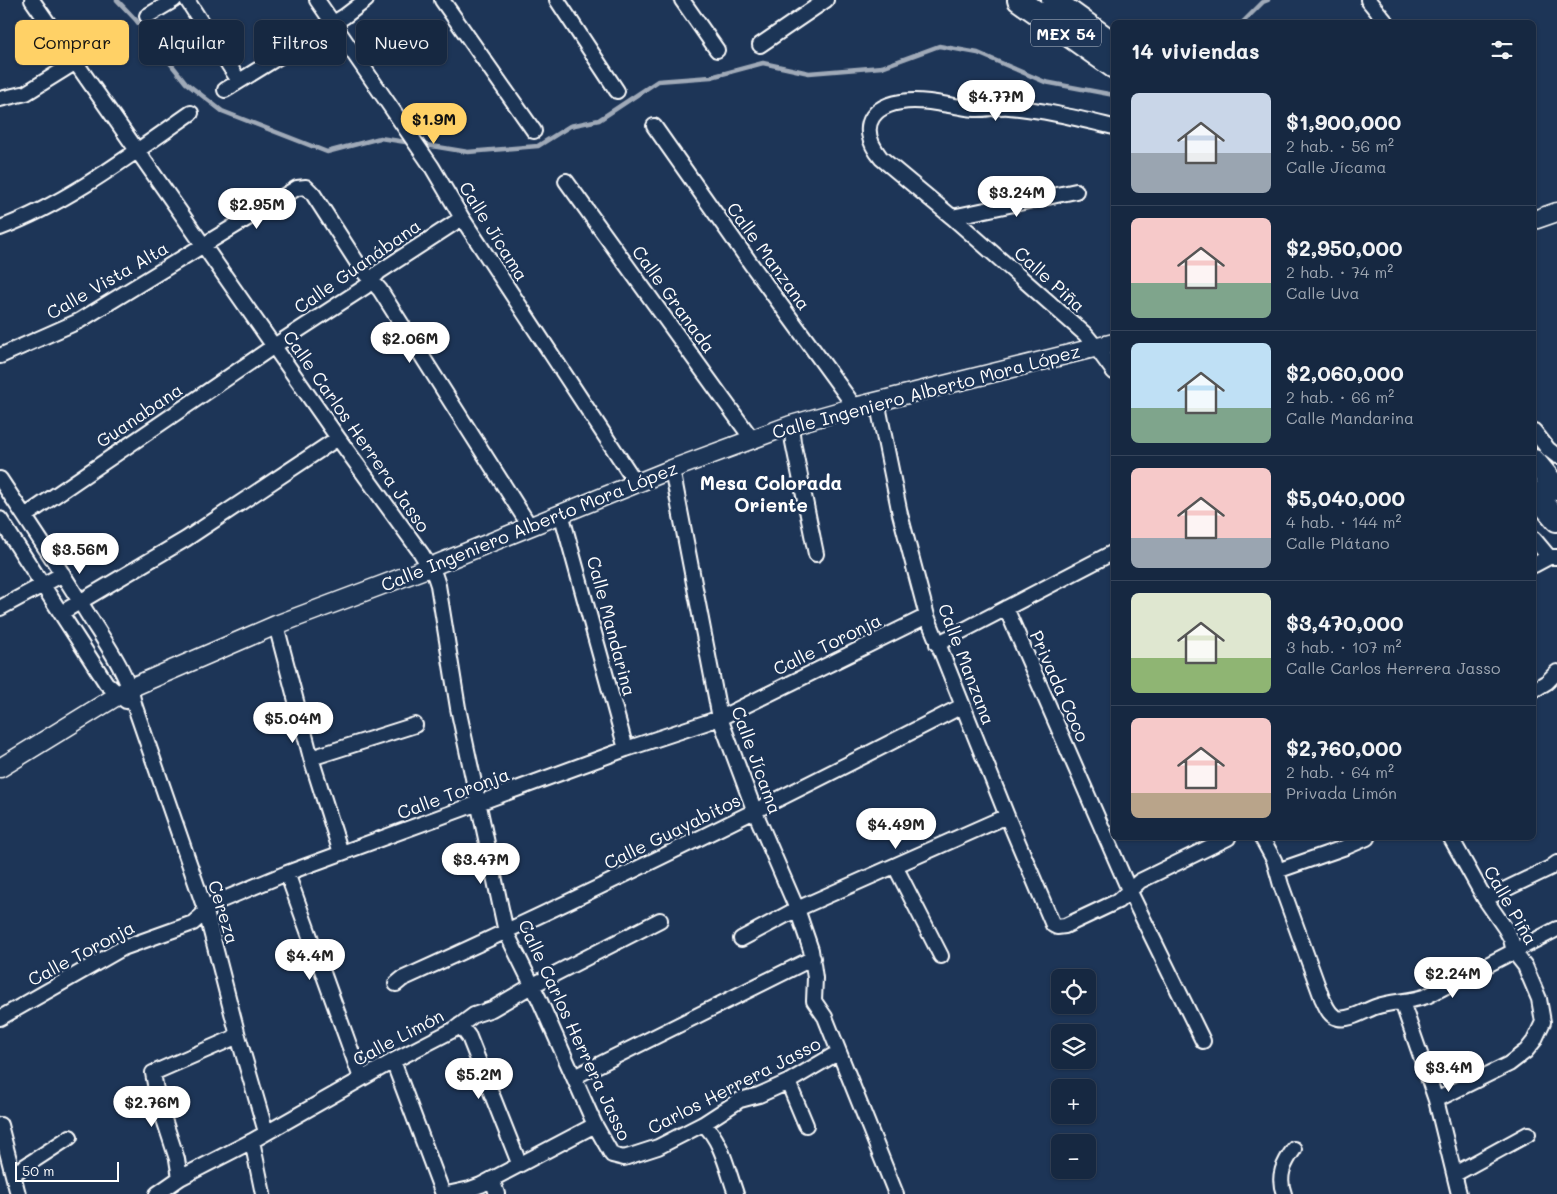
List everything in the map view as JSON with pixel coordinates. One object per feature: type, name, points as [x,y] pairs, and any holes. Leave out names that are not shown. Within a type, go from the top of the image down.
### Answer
[{"type":"main road","name":"MEX 54","points":[[1019,0],[1111,64]]},
{"type":"main road","name":"MEX 54","points":[[1052,0],[1111,42]]},
{"type":"main road","points":[[1536,463],[1557,488]]},
{"type":"main road","points":[[1536,494],[1557,520]]},
{"type":"street","name":"Calle Carlos Herrera Jasso","points":[[32,0],[46,20]]},
{"type":"street","points":[[147,16],[174,0]]},
{"type":"street","points":[[187,0],[239,81]]},
{"type":"street","name":"Calle Jícama","points":[[317,0],[330,20]]},
{"type":"street","points":[[336,20],[366,0]]},
{"type":"street","points":[[442,0],[534,131]]},
{"type":"street","points":[[557,0],[617,91]]},
{"type":"street","points":[[682,0],[717,50]]},
{"type":"street","points":[[760,45],[826,0]]},
{"type":"street","points":[[1368,0],[1384,20]]},
{"type":"street","name":"Calle Jícama","points":[[346,43],[432,167],[462,218],[636,483]]},
{"type":"street","points":[[0,100],[26,93],[71,65]]},
{"type":"street","name":"Calle Carlos Herrera Jasso","points":[[78,65],[203,246],[430,567],[438,585],[458,708],[506,932],[595,1125],[612,1154],[618,1157]]},
{"type":"street","points":[[225,90],[265,65]]},
{"type":"street","name":"Calle Piña","points":[[1111,126],[1062,115],[1009,107],[976,109],[907,101],[880,110],[872,117],[868,129],[872,146],[880,158],[952,217],[1085,334],[1111,368]]},
{"type":"street","points":[[0,228],[39,212],[58,201],[137,151],[191,113]]},
{"type":"street","name":"Calle Manzana","points":[[654,126],[855,407]]},
{"type":"street","name":"Calle Granada","points":[[566,181],[752,439]]},
{"type":"street","name":"Calle Vista Alta","points":[[0,356],[79,321],[297,188],[306,187],[313,194],[362,270],[372,280]]},
{"type":"street","points":[[952,217],[1076,191]]},
{"type":"street","points":[[1536,218],[1557,212]]},
{"type":"street","name":"Calle Guanábana","points":[[274,346],[365,287],[379,272],[462,218]]},
{"type":"street","points":[[372,280],[529,526]]},
{"type":"street","name":"Calle Ingeniero Alberto Mora López","points":[[0,768],[124,691],[276,625],[430,567],[561,512],[672,469],[791,425],[877,401],[1111,344]]},
{"type":"street","name":"Guanabana","points":[[25,516],[274,346]]},
{"type":"street","name":"Calle Manzana","points":[[877,401],[900,514],[926,616],[1051,921],[1057,927],[1065,926],[1118,901],[1129,890]]},
{"type":"street","points":[[791,425],[816,554]]},
{"type":"street","points":[[1536,434],[1548,449],[1557,456]]},
{"type":"street","points":[[61,613],[209,524],[338,438]]},
{"type":"street","name":"Calle Jícama","points":[[672,469],[720,718],[755,812],[797,909],[813,958],[815,978],[814,1001],[825,1017],[896,1194]]},
{"type":"street","points":[[0,479],[123,671],[124,691]]},
{"type":"street","name":"Calle Mandarina","points":[[561,512],[626,749]]},
{"type":"street","name":"Cereza","points":[[0,520],[106,683],[124,691],[135,707],[206,912],[238,1036],[266,1132]]},
{"type":"street","points":[[1536,541],[1553,557],[1536,564]]},
{"type":"street","points":[[937,644],[1111,554]]},
{"type":"street","points":[[0,608],[62,574]]},
{"type":"street","name":"Privada Coco","points":[[1006,608],[1129,890],[1203,1041]]},
{"type":"street","name":"Calle Toronja","points":[[0,1018],[123,948],[193,922],[217,902],[341,853],[626,749],[720,718],[926,616]]},
{"type":"street","points":[[276,625],[311,758],[341,853]]},
{"type":"street","points":[[1536,689],[1556,676]]},
{"type":"street","name":"Calle Guayabitos","points":[[396,984],[402,979],[506,932],[755,812],[962,706]]},
{"type":"street","points":[[311,758],[414,725]]},
{"type":"street","points":[[741,939],[797,909],[1007,816]]},
{"type":"street","points":[[1129,890],[1140,881],[1224,840]]},
{"type":"street","points":[[1263,840],[1274,860],[1322,998],[1329,1012],[1336,1018],[1348,1018],[1376,1007],[1427,996],[1557,928]]},
{"type":"street","points":[[1277,871],[1362,840]]},
{"type":"street","name":"Calle Piña","points":[[1436,1100],[1510,1064],[1526,1051],[1534,1041],[1543,1022],[1539,999],[1525,966],[1514,952],[1505,928],[1485,899],[1452,840]]},
{"type":"street","points":[[1485,899],[1550,868],[1557,862]]},
{"type":"street","points":[[895,866],[941,956]]},
{"type":"street","points":[[286,874],[361,1078]]},
{"type":"street","name":"Calle Limón","points":[[157,1194],[180,1178],[252,1141],[361,1078],[460,1025],[474,1015],[492,1009],[532,985],[660,920]]},
{"type":"street","points":[[574,1077],[813,958]]},
{"type":"street","points":[[1402,1002],[1436,1100],[1460,1194]]},
{"type":"street","points":[[460,1025],[469,1037],[519,1163]]},
{"type":"street","points":[[180,1178],[177,1159],[158,1101],[153,1073],[238,1036]]},
{"type":"street","name":"Carlos Herrera Jasso","points":[[618,1157],[632,1156],[658,1147],[703,1124],[740,1100],[760,1095],[788,1082],[839,1052]]},
{"type":"street","points":[[393,1061],[443,1194]]},
{"type":"street","points":[[788,1082],[806,1125]]},
{"type":"street","points":[[703,1124],[709,1129],[716,1141],[736,1194]]},
{"type":"street","points":[[447,1194],[470,1189],[492,1179],[519,1163],[595,1125]]},
{"type":"street","points":[[0,1126],[18,1194]]},
{"type":"street","points":[[1455,1174],[1528,1134]]},
{"type":"street","points":[[13,1174],[70,1137]]},
{"type":"street","points":[[252,1141],[263,1194]]},
{"type":"street","points":[[1284,1194],[1280,1179],[1284,1164],[1294,1149]]},
{"type":"street","points":[[492,1179],[498,1194]]},
{"type":"waterway","points":[[117,0],[136,20],[186,83],[222,111],[327,152],[380,138],[412,143]]},
{"type":"waterway","points":[[1245,20],[1263,2],[1268,0]]},
{"type":"waterway","points":[[420,144],[468,152],[538,146],[570,126],[599,120],[658,81],[711,77],[763,63],[809,73],[882,67],[939,46],[978,53],[1045,82],[1111,94]]},
{"type":"district","name":"Mesa Colorada Oriente","points":[[771,493]]}]
